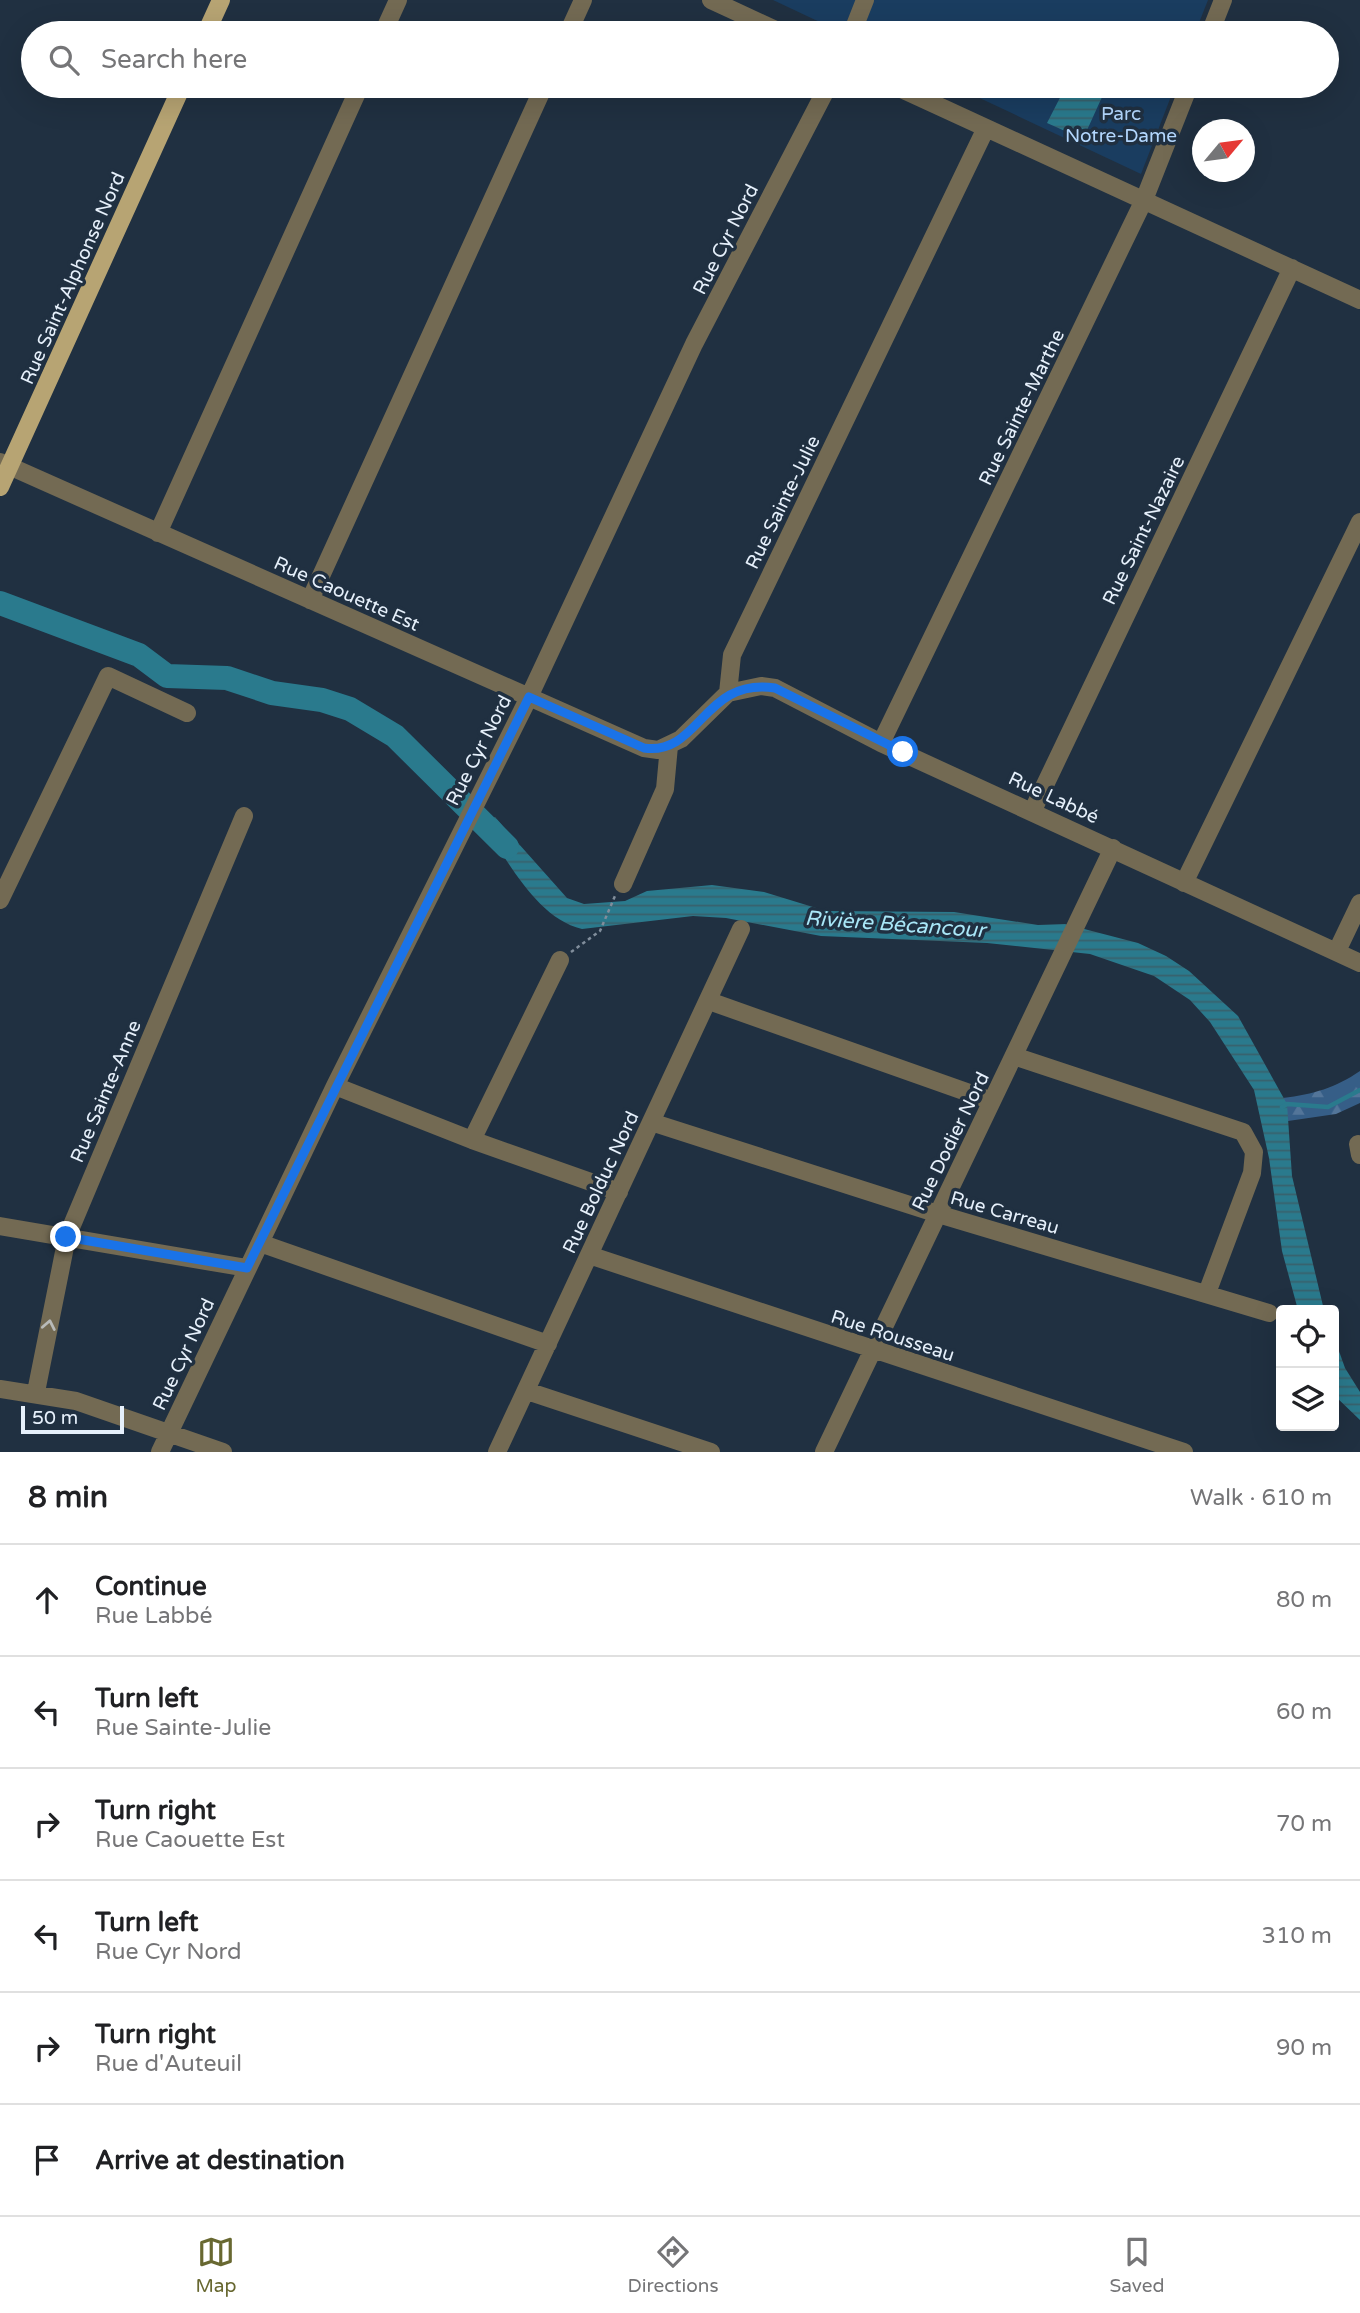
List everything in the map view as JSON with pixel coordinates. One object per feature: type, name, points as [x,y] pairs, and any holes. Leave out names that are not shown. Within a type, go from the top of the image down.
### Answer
[{"type":"main road","points":[[211,21],[221,0]]},
{"type":"main road","name":"Rue Saint-Alphonse Nord","points":[[0,487],[5,465],[176,98]]},
{"type":"street","points":[[388,21],[398,0]]},
{"type":"street","points":[[573,21],[583,0]]},
{"type":"street","points":[[711,0],[756,21]]},
{"type":"street","points":[[857,21],[865,0]]},
{"type":"street","points":[[1215,21],[1223,0]]},
{"type":"street","points":[[158,533],[355,98]]},
{"type":"street","points":[[310,600],[539,98]]},
{"type":"street","name":"Rue Cyr Nord","points":[[160,1452],[335,1086],[478,794],[529,697],[694,344],[822,98]]},
{"type":"street","points":[[921,98],[1360,300]]},
{"type":"street","name":"Rue Sainte-Marthe","points":[[881,743],[1144,200],[1184,98]]},
{"type":"street","name":"Rue Sainte-Julie","points":[[728,693],[732,655],[986,128]]},
{"type":"street","name":"Rue Saint-Nazaire","points":[[1033,810],[1292,268]]},
{"type":"street","name":"Rue Caouette Est","points":[[5,465],[644,748],[658,750],[669,746]]},
{"type":"street","points":[[1184,883],[1360,522]]},
{"type":"street","points":[[0,900],[7,868],[108,676],[187,713]]},
{"type":"street","name":"Rue Labbé","points":[[728,693],[761,686],[775,688],[881,743],[1033,810],[1184,883],[1360,963]]},
{"type":"street","points":[[620,888],[665,789],[669,746],[681,739],[728,693]]},
{"type":"street","name":"Rue Sainte-Anne","points":[[36,1392],[66,1237],[244,816]]},
{"type":"street","name":"Rue Dodier Nord","points":[[824,1452],[1113,848]]},
{"type":"street","points":[[1337,951],[1360,903]]},
{"type":"street","name":"Rue Bolduc Nord","points":[[497,1452],[741,929]]},
{"type":"street","points":[[472,1140],[559,960]]},
{"type":"street","points":[[709,1001],[992,1101]]},
{"type":"street","points":[[1014,1056],[1243,1132],[1254,1152],[1252,1173],[1207,1293]]},
{"type":"street","points":[[335,1086],[472,1140],[619,1192]]},
{"type":"street","name":"Rue Carreau","points":[[651,1122],[938,1214],[1269,1313]]},
{"type":"street","points":[[0,1226],[247,1268]]},
{"type":"street","points":[[260,1243],[548,1344]]},
{"type":"street","name":"Rue Rousseau","points":[[589,1255],[1184,1452]]},
{"type":"street","points":[[0,1389],[36,1392],[75,1401],[223,1452]]},
{"type":"street","points":[[527,1391],[710,1452]]},
{"type":"path","points":[[559,960],[600,931],[620,888]]},
{"type":"green space","points":[[773,0],[1208,0],[1200,21],[818,21]]},
{"type":"green space","name":"Parc Notre-Dame","points":[[980,98],[1170,98],[1141,174]]},
{"type":"green space","points":[[1360,1071],[1360,1103],[1336,1114],[1288,1121],[1283,1098],[1324,1089]]},
{"type":"water","points":[[1060,98],[1102,98],[1083,139],[1047,123]]},
{"type":"water","points":[[495,817],[567,898],[584,904],[625,901],[647,891],[712,885],[764,892],[826,911],[954,912],[1038,925],[1065,924],[1138,943],[1166,956],[1189,971],[1238,1016],[1287,1104],[1292,1176],[1323,1305],[1297,1305],[1282,1251],[1269,1158],[1254,1090],[1210,1022],[1190,1000],[1154,976],[1090,954],[987,943],[821,936],[726,918],[693,916],[582,929],[566,923],[537,900],[483,825]]},
{"type":"water","points":[[1339,1351],[1345,1368],[1360,1392],[1360,1420],[1339,1400]]},
{"type":"waterway","name":"Rivière Bécancour","points":[[0,603],[139,655],[167,676],[227,678],[272,693],[322,700],[350,709],[395,736],[507,847]]},
{"type":"waterway","points":[[1282,1107],[1287,1104],[1328,1107],[1360,1090]]},
{"type":"route","points":[[66,1237],[247,1268],[478,794],[529,697],[644,748],[658,750],[681,739],[728,693],[761,686],[775,688],[903,752]]}]
